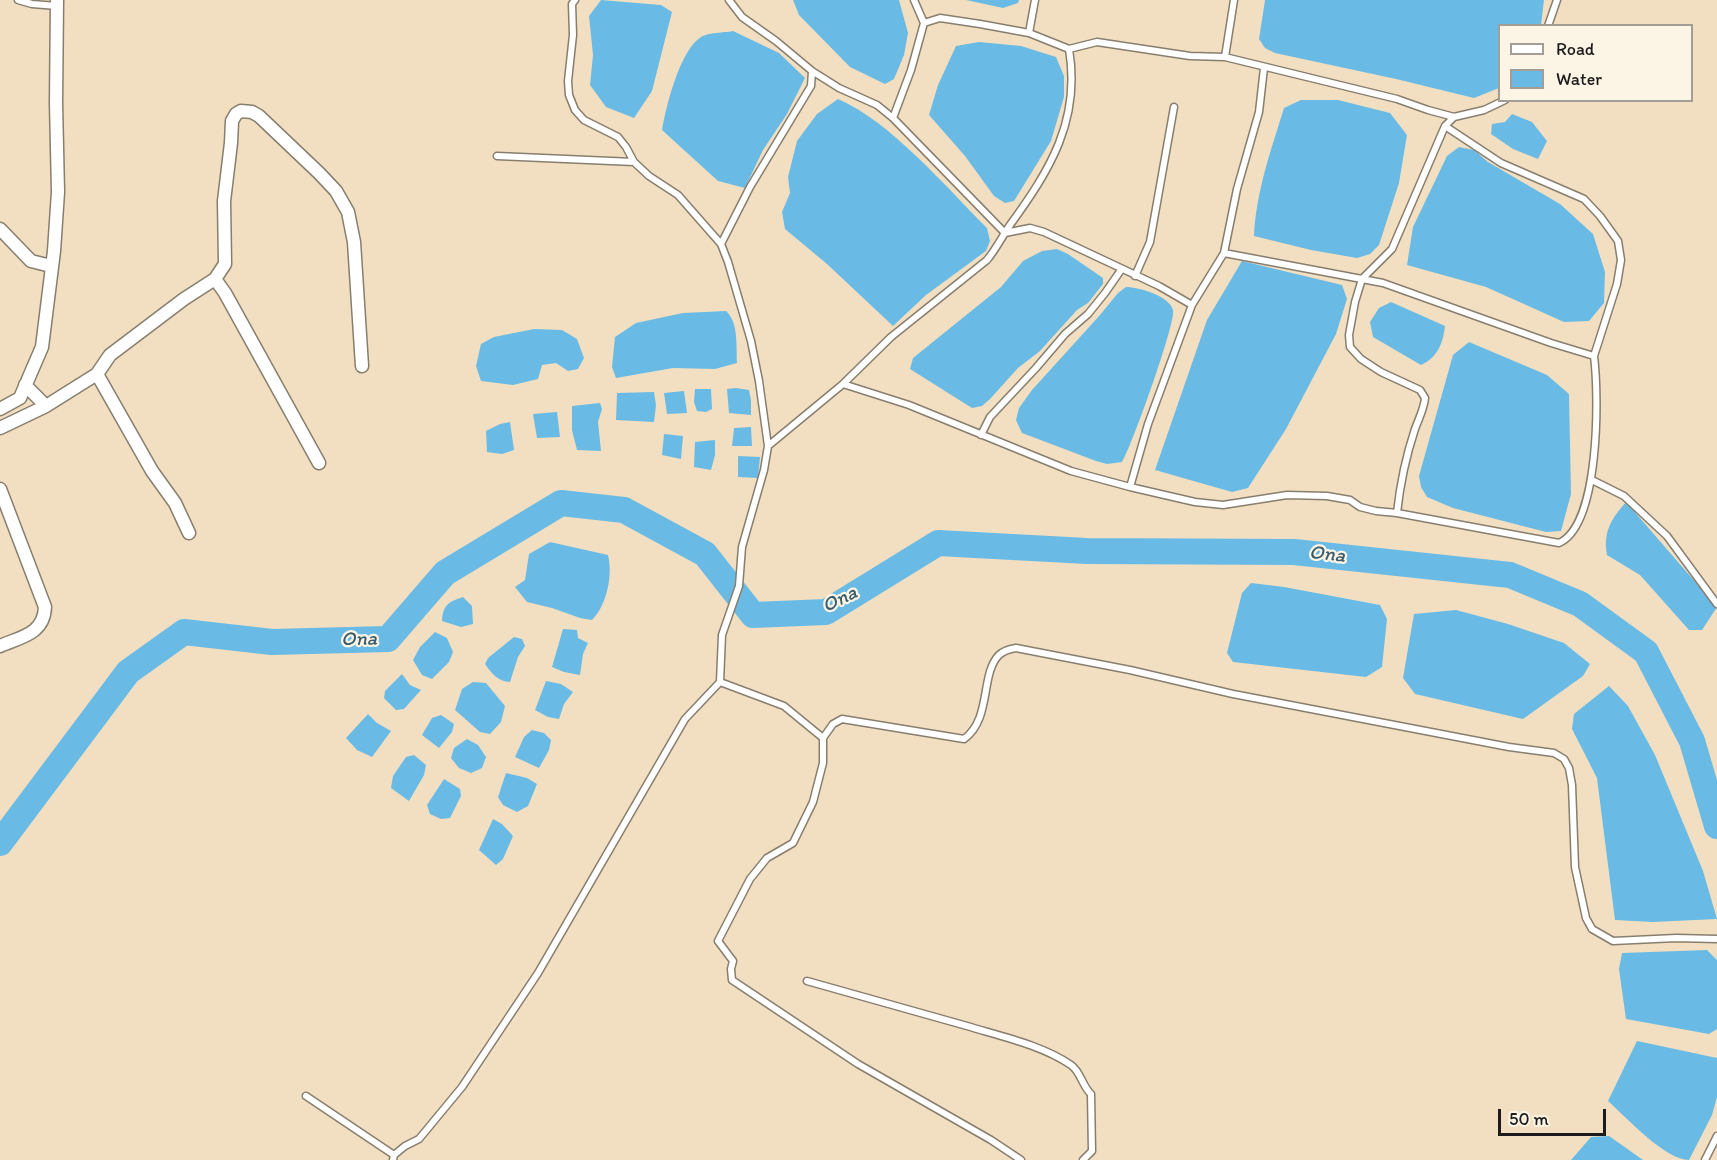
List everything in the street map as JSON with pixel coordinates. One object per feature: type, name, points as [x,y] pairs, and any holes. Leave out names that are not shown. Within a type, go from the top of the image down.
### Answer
[{"type":"street","points":[[0,409],[20,398],[42,347],[58,192],[57,3]]},
{"type":"street","points":[[0,428],[46,406],[97,374],[111,355],[184,299],[215,279],[225,264],[224,201],[232,121],[236,114],[246,110],[259,116],[319,173],[336,191],[348,212],[354,242],[362,366]]},
{"type":"street","points":[[0,229],[31,261],[51,266]]},
{"type":"street","points":[[215,279],[225,293],[319,463]]},
{"type":"street","points":[[97,374],[152,471],[175,503],[189,533]]},
{"type":"street","points":[[25,385],[46,406]]},
{"type":"street","points":[[0,489],[45,607],[41,625],[31,633],[0,646]]},
{"type":"lane","points":[[18,0],[32,4],[57,3]]},
{"type":"lane","points":[[306,1095],[393,1157],[405,1146],[419,1139],[462,1087],[538,973],[685,719],[720,682],[722,635],[739,586],[742,547],[764,470],[768,446],[751,341],[729,262],[721,244],[678,195],[649,176],[634,162],[618,137],[584,120],[575,110],[569,95],[568,81],[573,35],[572,4],[575,0]]},
{"type":"lane","points":[[729,0],[742,17],[776,40],[812,71],[839,88],[877,105],[894,118],[1005,233]]},
{"type":"lane","points":[[894,118],[924,23],[914,0]]},
{"type":"lane","points":[[1029,33],[1035,0]]},
{"type":"lane","points":[[1225,57],[1234,0]]},
{"type":"lane","points":[[1549,24],[1557,0]]},
{"type":"lane","points":[[924,23],[933,19],[948,18],[1029,33],[1069,49],[1097,42],[1190,56],[1225,57],[1397,99],[1454,117],[1484,110],[1501,102]]},
{"type":"lane","points":[[768,446],[843,384],[891,337],[987,260],[1039,184],[1059,145],[1069,114],[1073,85],[1069,49]]},
{"type":"lane","points":[[1130,487],[1148,424],[1192,305],[1224,253],[1238,189],[1259,112],[1264,68]]},
{"type":"lane","points":[[721,244],[745,197],[811,86],[812,71]]},
{"type":"lane","points":[[1135,276],[1150,242],[1174,107]]},
{"type":"lane","points":[[1397,513],[1400,487],[1425,398],[1420,390],[1361,360],[1350,347],[1349,335],[1362,279],[1392,249],[1445,126],[1454,117]]},
{"type":"lane","points":[[843,384],[909,405],[1071,471],[1195,502],[1223,505],[1287,495],[1327,496],[1350,500],[1360,507],[1376,511],[1559,543],[1568,539],[1576,527],[1592,480],[1597,377],[1594,356],[1617,284],[1621,260],[1618,241],[1584,199],[1501,163],[1445,126]]},
{"type":"lane","points":[[497,156],[634,162]]},
{"type":"lane","points":[[1005,233],[1030,228],[1044,232],[1192,305]]},
{"type":"lane","points":[[1224,253],[1383,283],[1594,356]]},
{"type":"lane","points":[[981,435],[990,417],[1065,334],[1088,314],[1121,270]]},
{"type":"lane","points":[[1592,480],[1624,496],[1667,536],[1717,604]]},
{"type":"lane","points":[[1021,1160],[991,1140],[858,1064],[732,980],[733,961],[718,941],[750,879],[767,858],[794,843],[813,802],[823,763],[823,738],[833,724],[842,719],[964,739],[970,734],[980,714],[991,668],[1000,654],[1016,648],[1130,670],[1233,694],[1509,747],[1554,753],[1564,759],[1569,768],[1572,785],[1575,867],[1586,918],[1592,929],[1613,941],[1717,939]]},
{"type":"lane","points":[[720,682],[784,706],[823,738]]},
{"type":"lane","points":[[807,981],[1014,1040],[1073,1066],[1085,1083],[1085,1089],[1091,1094],[1092,1151],[1083,1160]]},
{"type":"lane","points":[[1705,1160],[1717,1136]]},
{"type":"water","points":[[601,0],[661,5],[672,12],[652,91],[634,118],[606,107],[590,85],[593,55],[589,16]]},
{"type":"water","points":[[793,0],[899,0],[908,33],[904,55],[894,79],[885,84],[850,67],[799,15]]},
{"type":"water","points":[[966,0],[1019,0],[1018,3],[1003,8]]},
{"type":"water","points":[[1265,0],[1544,0],[1541,24],[1498,24],[1498,88],[1474,98],[1275,53],[1265,48],[1259,39]]},
{"type":"water","points":[[733,31],[779,53],[805,78],[787,114],[763,150],[745,188],[718,181],[662,130],[675,79],[693,44],[704,35]]},
{"type":"water","points":[[979,42],[1021,46],[1056,57],[1064,76],[1064,97],[1051,141],[1014,201],[1005,203],[994,196],[965,156],[929,115],[938,85],[956,46]]},
{"type":"water","points":[[838,99],[858,109],[897,139],[936,175],[987,228],[990,241],[986,251],[926,295],[893,326],[827,264],[785,229],[782,212],[790,193],[788,177],[797,141],[817,114]]},
{"type":"water","points":[[1301,100],[1338,100],[1390,113],[1407,135],[1399,183],[1379,245],[1370,254],[1357,258],[1254,236],[1261,187],[1284,108]]},
{"type":"water","points":[[1512,114],[1532,122],[1547,141],[1538,159],[1513,149],[1491,134],[1492,124],[1505,122]]},
{"type":"water","points":[[1459,147],[1474,150],[1488,162],[1560,204],[1593,234],[1605,272],[1604,303],[1589,321],[1564,322],[1486,287],[1407,265],[1413,227],[1447,156]]},
{"type":"water","points":[[1057,249],[1103,278],[1103,284],[1088,303],[1077,310],[1040,351],[1018,368],[982,406],[972,408],[910,369],[913,358],[1001,287],[1023,261],[1042,251]]},
{"type":"water","points":[[1242,261],[1342,285],[1347,299],[1336,334],[1286,429],[1248,488],[1232,492],[1155,470],[1207,320]]},
{"type":"water","points":[[1126,287],[1160,297],[1171,305],[1173,310],[1168,337],[1152,386],[1122,462],[1107,464],[1096,461],[1022,433],[1016,420],[1019,408],[1032,390],[1118,293]]},
{"type":"water","points":[[1391,302],[1445,326],[1438,350],[1427,362],[1421,365],[1373,337],[1370,322],[1379,308]]},
{"type":"water","points":[[726,311],[735,328],[737,363],[715,369],[673,368],[616,378],[612,367],[615,337],[636,323],[683,313]]},
{"type":"water","points":[[534,329],[562,330],[577,339],[584,358],[578,369],[568,371],[556,363],[542,365],[538,379],[513,385],[481,381],[476,366],[481,344],[494,337]]},
{"type":"water","points":[[1469,342],[1547,375],[1569,394],[1571,494],[1561,531],[1546,532],[1453,508],[1427,497],[1421,487],[1419,476],[1453,355]]},
{"type":"water","points":[[695,389],[711,389],[712,409],[706,412],[697,411],[694,402]]},
{"type":"water","points":[[727,389],[749,390],[751,415],[729,413]]},
{"type":"water","points":[[684,391],[687,413],[667,414],[664,393]]},
{"type":"water","points":[[654,392],[656,405],[654,422],[616,420],[617,393]]},
{"type":"water","points":[[600,403],[602,409],[598,422],[601,451],[577,450],[572,430],[572,406]]},
{"type":"water","points":[[557,412],[560,437],[537,438],[533,414]]},
{"type":"water","points":[[510,422],[514,450],[502,454],[487,452],[486,431]]},
{"type":"water","points":[[751,427],[752,446],[732,446],[734,428]]},
{"type":"water","points":[[664,434],[683,436],[681,459],[662,455]]},
{"type":"water","points":[[715,440],[715,455],[711,470],[694,467],[695,442]]},
{"type":"water","points":[[738,456],[760,457],[758,478],[738,477]]},
{"type":"water","points":[[1626,502],[1717,607],[1702,630],[1689,630],[1640,575],[1607,555],[1606,539],[1609,526]]},
{"type":"water","points":[[550,542],[608,555],[610,571],[605,598],[592,620],[527,602],[515,587],[525,580],[529,554]]},
{"type":"water","points":[[1251,583],[1380,605],[1387,619],[1382,667],[1366,677],[1233,662],[1227,653],[1242,593]]},
{"type":"water","points":[[463,597],[472,606],[473,624],[461,627],[442,621],[447,605]]},
{"type":"water","points":[[1456,610],[1508,624],[1564,643],[1590,664],[1583,676],[1523,719],[1415,694],[1403,678],[1414,614]]},
{"type":"water","points":[[563,629],[577,630],[578,638],[588,643],[583,654],[580,675],[552,667]]},
{"type":"water","points":[[435,632],[447,638],[453,652],[449,662],[432,679],[422,675],[413,660],[420,647]]},
{"type":"water","points":[[514,637],[522,639],[525,646],[518,657],[510,682],[506,682],[490,671],[485,664],[488,658]]},
{"type":"water","points":[[402,674],[410,685],[421,690],[404,709],[396,710],[384,698],[385,691]]},
{"type":"water","points":[[546,681],[561,684],[573,692],[564,704],[559,719],[548,717],[535,710]]},
{"type":"water","points":[[473,682],[486,683],[505,706],[501,722],[490,734],[480,732],[455,710],[462,689]]},
{"type":"water","points":[[1609,686],[1628,706],[1655,755],[1703,871],[1717,919],[1653,922],[1615,920],[1597,778],[1572,729],[1574,714]]},
{"type":"water","points":[[368,714],[377,723],[391,731],[372,757],[357,750],[346,738]]},
{"type":"water","points":[[441,715],[454,724],[452,732],[439,748],[422,735],[432,718]]},
{"type":"water","points":[[532,730],[544,733],[551,740],[549,750],[539,768],[515,757],[524,737]]},
{"type":"water","points":[[467,739],[478,745],[486,757],[482,768],[471,773],[459,768],[451,758],[454,748]]},
{"type":"water","points":[[414,755],[426,765],[424,775],[409,801],[391,788],[393,776],[406,757]]},
{"type":"water","points":[[506,773],[527,778],[537,784],[528,806],[517,812],[503,805],[498,797]]},
{"type":"water","points":[[444,779],[460,789],[461,796],[450,818],[441,819],[430,814],[427,805]]},
{"type":"water","points":[[493,819],[502,824],[513,836],[503,859],[496,865],[479,850]]},
{"type":"water","points":[[1707,950],[1717,960],[1717,1029],[1709,1034],[1626,1019],[1619,969],[1622,953]]},
{"type":"water","points":[[1637,1041],[1717,1058],[1717,1097],[1712,1115],[1689,1160],[1679,1158],[1658,1146],[1608,1101]]},
{"type":"water","points":[[1609,1136],[1643,1160],[1571,1160],[1591,1137]]},
{"type":"waterway","name":"Ona","points":[[0,843],[128,672],[184,632],[272,642],[388,639],[445,573],[561,503],[624,510],[705,554],[753,615],[826,612],[938,543],[1087,551],[1294,552],[1510,575],[1580,604],[1646,652],[1692,741],[1717,826]]}]
